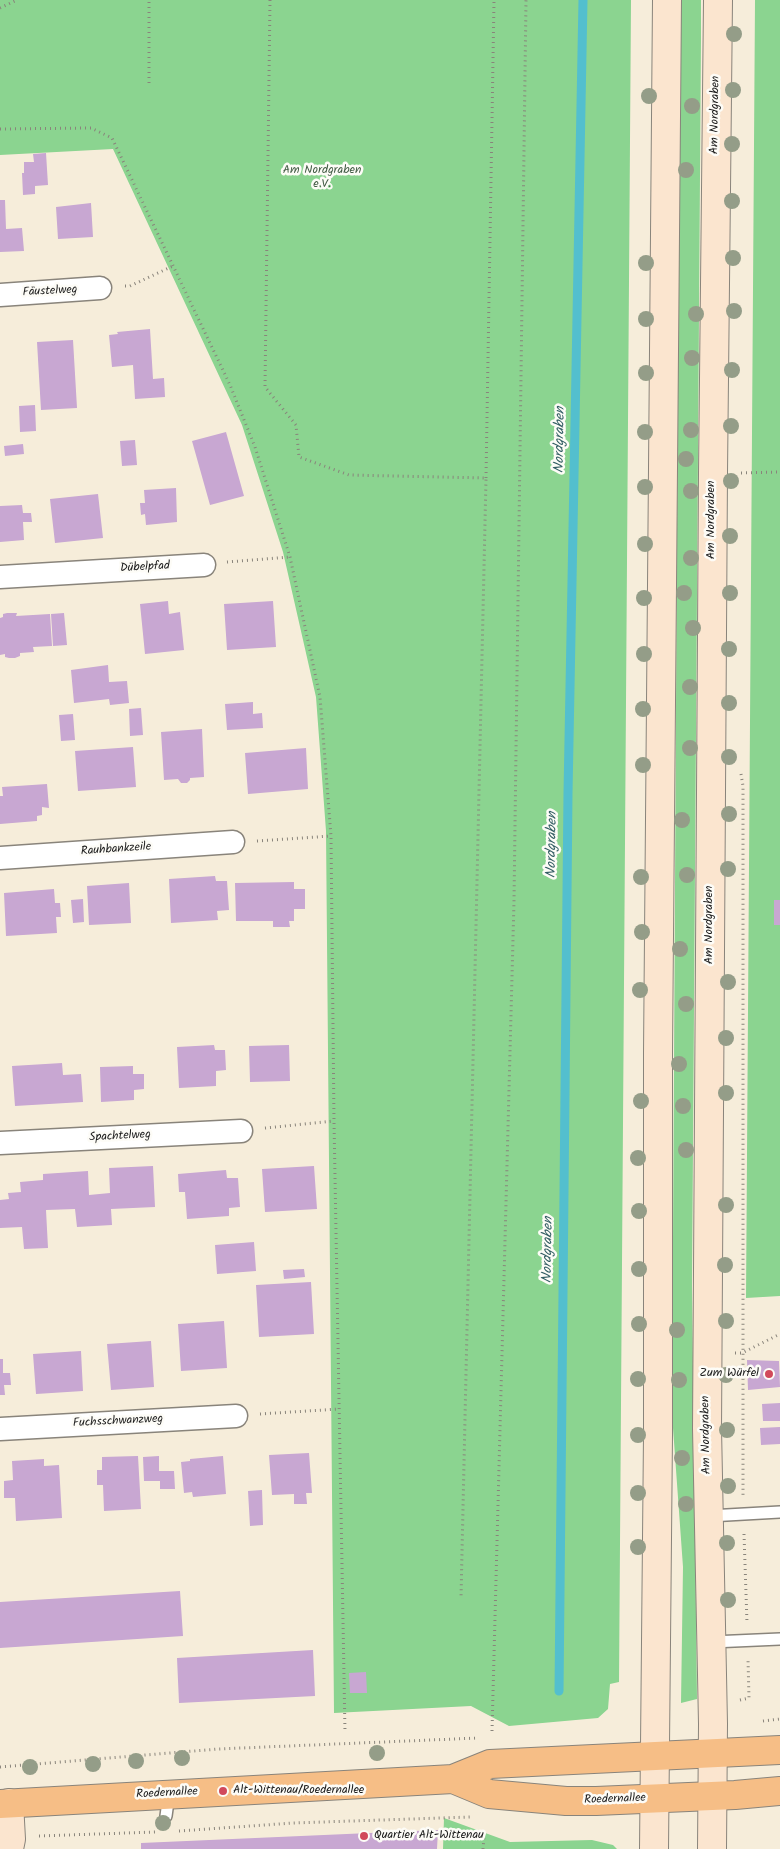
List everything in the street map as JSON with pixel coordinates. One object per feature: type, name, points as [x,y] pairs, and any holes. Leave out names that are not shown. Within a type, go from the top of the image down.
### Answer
[{"type":"main road","points":[[654,1849],[658,1435],[658,1033],[667,0]]},
{"type":"main road","name":"Am Nordgraben","points":[[712,1849],[712,1642],[707,1428],[707,1319],[712,473],[718,0]]},
{"type":"main road","name":"Roedernallee","points":[[5,1803],[167,1805],[453,1779],[490,1764],[780,1750]]},
{"type":"main road","name":"Roedernallee","points":[[453,1779],[489,1794],[596,1801],[754,1794],[780,1791]]},
{"type":"main road","points":[[5,1803],[12,1838],[9,1849]]},
{"type":"street","name":"Fäustelweg","points":[[0,294],[100,288]]},
{"type":"street","name":"Dübelpfad","points":[[0,577],[204,565]]},
{"type":"street","name":"Rauhbankzeile","points":[[0,858],[233,842]]},
{"type":"street","name":"Spachtelweg","points":[[0,1143],[241,1131]]},
{"type":"street","name":"Fuchsschwanzweg","points":[[0,1429],[236,1416]]},
{"type":"lane","points":[[709,1516],[780,1512]]},
{"type":"lane","points":[[712,1642],[780,1639]]},
{"type":"path","points":[[0,8],[17,0]]},
{"type":"path","points":[[149,0],[149,83]]},
{"type":"path","points":[[270,0],[265,387],[296,425],[299,457],[349,475],[486,478]]},
{"type":"path","points":[[462,1598],[486,478],[494,0]]},
{"type":"path","points":[[492,1731],[514,901],[526,0]]},
{"type":"path","points":[[0,129],[90,128],[112,138],[230,385],[255,447],[290,557],[320,697],[331,836],[345,1732]]},
{"type":"path","points":[[100,288],[130,286],[173,266]]},
{"type":"path","points":[[741,473],[780,472]]},
{"type":"path","points":[[204,565],[290,557]]},
{"type":"path","points":[[739,1700],[749,1698],[743,1514],[743,786],[740,770]]},
{"type":"path","points":[[233,842],[331,836]]},
{"type":"path","points":[[241,1131],[334,1121]]},
{"type":"path","points":[[734,1353],[742,1353],[780,1334]]},
{"type":"path","points":[[236,1416],[339,1409]]},
{"type":"path","points":[[759,1721],[780,1719]]},
{"type":"path","points":[[0,1767],[218,1749],[484,1738]]},
{"type":"path","points":[[174,1831],[311,1822],[477,1817]]},
{"type":"path","points":[[50,1835],[165,1832]]},
{"type":"path","points":[[483,1849],[484,1837]]},
{"type":"green space","name":"Am Nordgraben e.V.","points":[[0,0],[631,0],[619,1682],[610,1684],[608,1709],[598,1718],[509,1726],[471,1706],[334,1713],[326,831],[316,697],[283,552],[242,425],[113,149],[0,155]]},
{"type":"green space","points":[[680,0],[701,0],[692,1286],[697,1699],[681,1703],[683,1567],[672,1414]]},
{"type":"green space","points":[[755,0],[780,0],[780,1296],[746,1298]]},
{"type":"green space","points":[[444,1818],[510,1842],[592,1840],[613,1845],[617,1849],[443,1849]]},
{"type":"building","points":[[46,153],[48,185],[35,186],[35,194],[23,195],[22,173],[24,173],[24,162],[34,162],[33,154]]},
{"type":"building","points":[[0,200],[5,200],[6,229],[22,228],[24,251],[0,252]]},
{"type":"building","points":[[91,203],[93,237],[58,239],[56,207]]},
{"type":"building","points":[[150,329],[153,379],[164,378],[165,397],[135,399],[133,365],[112,367],[109,335],[118,334],[117,332]]},
{"type":"building","points":[[73,340],[77,408],[41,410],[37,342]]},
{"type":"building","points":[[35,405],[36,431],[20,432],[19,406]]},
{"type":"building","points":[[226,432],[244,496],[210,505],[192,441]]},
{"type":"building","points":[[135,440],[137,465],[122,466],[120,441]]},
{"type":"building","points":[[23,444],[24,454],[5,456],[4,446]]},
{"type":"building","points":[[176,488],[177,522],[146,525],[145,514],[141,515],[140,503],[145,503],[144,490]]},
{"type":"building","points":[[98,494],[103,538],[55,543],[50,499]]},
{"type":"building","points":[[22,505],[23,513],[31,513],[32,522],[23,522],[24,540],[0,542],[0,506]]},
{"type":"building","points":[[168,601],[169,614],[180,612],[184,650],[145,654],[140,604]]},
{"type":"building","points":[[273,601],[276,647],[227,650],[224,604]]},
{"type":"building","points":[[17,613],[16,616],[50,614],[52,646],[33,647],[34,652],[20,653],[20,656],[15,658],[5,657],[5,654],[0,655],[0,618],[3,617],[3,614]]},
{"type":"building","points":[[64,613],[67,645],[53,646],[51,614]]},
{"type":"building","points":[[108,665],[109,682],[127,681],[129,703],[110,705],[109,699],[74,703],[71,670]]},
{"type":"building","points":[[253,702],[253,714],[262,713],[263,728],[227,730],[225,704]]},
{"type":"building","points":[[141,708],[143,735],[130,736],[129,709]]},
{"type":"building","points":[[73,714],[75,740],[61,741],[59,715]]},
{"type":"building","points":[[202,729],[204,777],[190,778],[187,783],[181,783],[178,779],[164,780],[161,732]]},
{"type":"building","points":[[133,747],[136,787],[78,791],[75,751]]},
{"type":"building","points":[[306,748],[308,789],[248,794],[245,753]]},
{"type":"building","points":[[47,784],[49,808],[42,807],[42,815],[37,816],[37,821],[0,824],[0,796],[3,796],[2,787]]},
{"type":"building","points":[[215,876],[216,881],[227,881],[229,910],[217,911],[218,920],[171,923],[169,879]]},
{"type":"building","points":[[294,882],[294,889],[305,889],[305,909],[294,909],[294,921],[289,921],[290,927],[273,927],[273,921],[236,921],[235,883]]},
{"type":"building","points":[[129,883],[131,923],[89,925],[87,886]]},
{"type":"building","points":[[54,889],[55,903],[60,903],[61,917],[56,917],[57,933],[6,936],[4,893]]},
{"type":"building","points":[[83,899],[84,922],[73,923],[71,900]]},
{"type":"building","points":[[774,900],[780,900],[780,925],[774,925]]},
{"type":"building","points":[[214,1045],[215,1050],[225,1050],[226,1070],[216,1071],[216,1086],[179,1088],[177,1047]]},
{"type":"building","points":[[289,1045],[290,1081],[250,1082],[249,1046]]},
{"type":"building","points":[[62,1063],[63,1075],[81,1074],[83,1102],[15,1106],[12,1066]]},
{"type":"building","points":[[133,1066],[133,1074],[144,1074],[144,1089],[134,1090],[134,1100],[101,1102],[100,1067]]},
{"type":"building","points":[[153,1166],[155,1207],[111,1209],[112,1225],[77,1227],[75,1209],[46,1210],[48,1248],[24,1249],[22,1227],[0,1228],[0,1200],[9,1199],[8,1193],[21,1192],[20,1182],[43,1180],[43,1174],[88,1171],[89,1195],[110,1193],[109,1168]]},
{"type":"building","points":[[314,1166],[317,1209],[265,1212],[262,1169]]},
{"type":"building","points":[[226,1170],[227,1178],[238,1178],[240,1207],[229,1208],[229,1216],[187,1219],[185,1192],[179,1192],[178,1174]]},
{"type":"building","points":[[254,1242],[256,1271],[217,1274],[215,1245]]},
{"type":"building","points":[[304,1269],[305,1277],[284,1279],[283,1270]]},
{"type":"building","points":[[311,1282],[314,1334],[259,1337],[256,1285]]},
{"type":"building","points":[[224,1321],[227,1368],[181,1371],[178,1324]]},
{"type":"building","points":[[151,1341],[154,1387],[111,1390],[107,1344]]},
{"type":"building","points":[[81,1351],[83,1391],[36,1394],[33,1354]]},
{"type":"building","points":[[0,1359],[3,1359],[3,1373],[10,1373],[11,1385],[4,1385],[5,1395],[0,1395]]},
{"type":"building","name":"Zum Würfel","points":[[747,1360],[779,1361],[780,1387],[748,1390]]},
{"type":"building","points":[[780,1403],[780,1421],[763,1421],[762,1404]]},
{"type":"building","points":[[780,1427],[780,1444],[761,1445],[760,1428]]},
{"type":"building","points":[[309,1453],[312,1493],[306,1493],[307,1504],[294,1504],[294,1494],[272,1495],[269,1455]]},
{"type":"building","points":[[138,1456],[141,1509],[104,1511],[103,1485],[97,1485],[97,1470],[102,1470],[102,1457]]},
{"type":"building","points":[[159,1456],[159,1471],[174,1471],[175,1489],[160,1489],[160,1481],[144,1481],[143,1457]]},
{"type":"building","points":[[223,1456],[226,1494],[193,1497],[192,1492],[184,1493],[181,1462],[190,1461],[190,1459]]},
{"type":"building","points":[[44,1459],[44,1466],[59,1465],[62,1518],[16,1521],[15,1498],[4,1498],[4,1481],[13,1480],[12,1461]]},
{"type":"building","points":[[262,1490],[263,1525],[250,1526],[248,1491]]},
{"type":"building","points":[[180,1591],[183,1636],[0,1648],[0,1602]]},
{"type":"building","points":[[313,1650],[315,1696],[179,1703],[177,1658]]},
{"type":"building","points":[[366,1672],[367,1693],[350,1693],[349,1673]]},
{"type":"building","name":"Quartier Alt-Wittenau","points":[[438,1830],[437,1849],[141,1849],[141,1843]]},
{"type":"waterway","name":"Nordgraben","points":[[559,1691],[568,793],[583,0]]},
{"type":"place","name":"Zum Würfel","points":[[769,1374]]},
{"type":"place","name":"Alt-Wittenau/Roedernallee","points":[[223,1791]]},
{"type":"place","name":"Quartier Alt-Wittenau","points":[[364,1836]]}]
